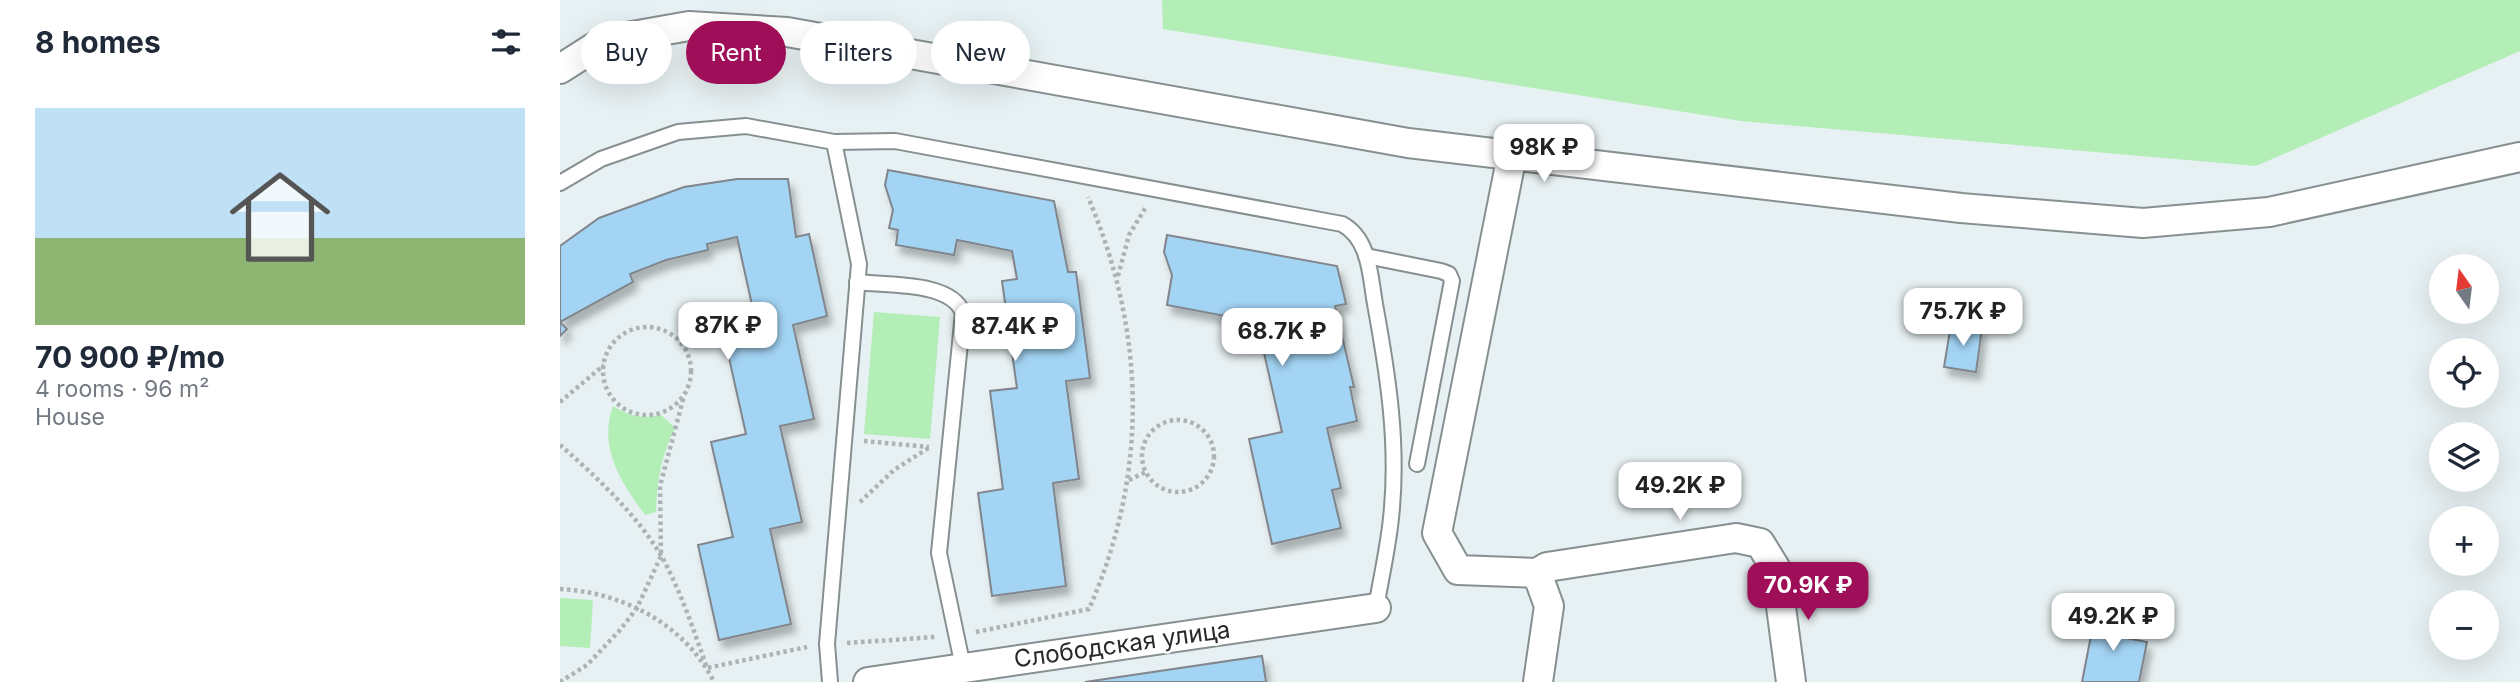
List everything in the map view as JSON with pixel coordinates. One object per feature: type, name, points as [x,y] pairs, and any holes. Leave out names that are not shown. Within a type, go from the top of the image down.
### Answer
[{"type":"street","points":[[560,69],[604,41],[689,26],[787,32],[1395,141],[1961,208],[2143,223],[2269,212],[2520,156]]},
{"type":"street","points":[[1512,156],[1437,533],[1458,570],[1537,573],[1547,567],[1736,538],[1760,543],[1776,569],[1791,682]]},
{"type":"street","points":[[1537,573],[1549,606],[1538,682]]},
{"type":"street","name":"Слободская улица","points":[[867,682],[1376,608]]},
{"type":"lane","points":[[560,183],[601,159],[678,132],[746,126],[834,142],[895,141],[1342,224],[1354,230],[1366,256],[1390,386],[1394,436],[1391,517],[1376,608]]},
{"type":"lane","points":[[830,682],[827,644],[859,264],[834,142]]},
{"type":"lane","points":[[1366,256],[1441,271],[1449,274],[1452,281],[1417,464]]},
{"type":"lane","points":[[857,282],[940,291],[959,302],[964,326],[939,553],[962,667]]},
{"type":"path","points":[[707,668],[827,644],[956,636],[1088,609],[1115,542],[1128,481],[1133,369],[1117,277],[1079,175]]},
{"type":"path","points":[[1117,277],[1129,236],[1156,190]]},
{"type":"path","points":[[560,682],[587,665],[637,608],[661,556],[660,486],[692,369],[689,356],[672,334],[660,328],[632,329],[610,346],[604,365],[605,386],[612,398],[635,414],[662,413],[684,396]]},
{"type":"path","points":[[560,402],[604,365]]},
{"type":"path","points":[[1189,421],[1209,436],[1214,448],[1211,472],[1193,489],[1168,491],[1157,485],[1146,472],[1142,452],[1146,440],[1164,423],[1189,421]]},
{"type":"path","points":[[844,440],[951,449]]},
{"type":"path","points":[[560,445],[588,469],[661,556],[687,611],[714,682]]},
{"type":"path","points":[[836,529],[894,470],[930,447]]},
{"type":"path","points":[[1128,481],[1146,472]]},
{"type":"path","points":[[560,589],[610,596],[637,608],[686,642],[707,668]]},
{"type":"green space","points":[[1162,0],[2520,0],[2520,51],[2256,166],[1741,121],[1163,29]]},
{"type":"green space","points":[[874,312],[940,317],[930,439],[864,434]]},
{"type":"green space","points":[[613,406],[636,416],[661,415],[675,428],[661,469],[656,512],[645,515],[614,464],[608,436]]},
{"type":"green space","points":[[560,598],[593,600],[590,648],[560,646]]},
{"type":"building","points":[[888,170],[1054,201],[1068,272],[1076,272],[1090,378],[1066,381],[1079,479],[1053,483],[1066,586],[992,596],[978,493],[1003,489],[990,391],[1017,388],[1002,281],[1017,279],[1012,251],[957,240],[954,255],[896,245],[898,230],[889,228],[893,210],[885,185]]},
{"type":"building","points":[[737,179],[788,179],[796,237],[809,234],[827,316],[793,325],[814,419],[780,426],[802,522],[770,529],[791,624],[719,640],[698,545],[733,537],[711,442],[746,434],[725,340],[758,332],[737,237],[707,244],[708,250],[666,260],[630,274],[633,282],[560,322],[560,246],[599,218],[684,187]]},
{"type":"building","points":[[1167,235],[1337,266],[1346,304],[1335,306],[1354,387],[1350,387],[1357,421],[1327,428],[1341,488],[1332,490],[1341,528],[1272,544],[1249,439],[1282,432],[1257,322],[1167,305],[1172,275],[1164,252]]},
{"type":"building","points":[[560,322],[567,329],[560,336]]},
{"type":"building","points":[[1951,324],[1982,328],[1976,372],[1944,367]]},
{"type":"building","points":[[2095,615],[2129,621],[2126,638],[2147,642],[2139,682],[2082,682]]},
{"type":"building","points":[[1262,656],[1266,682],[1085,682]]}]
